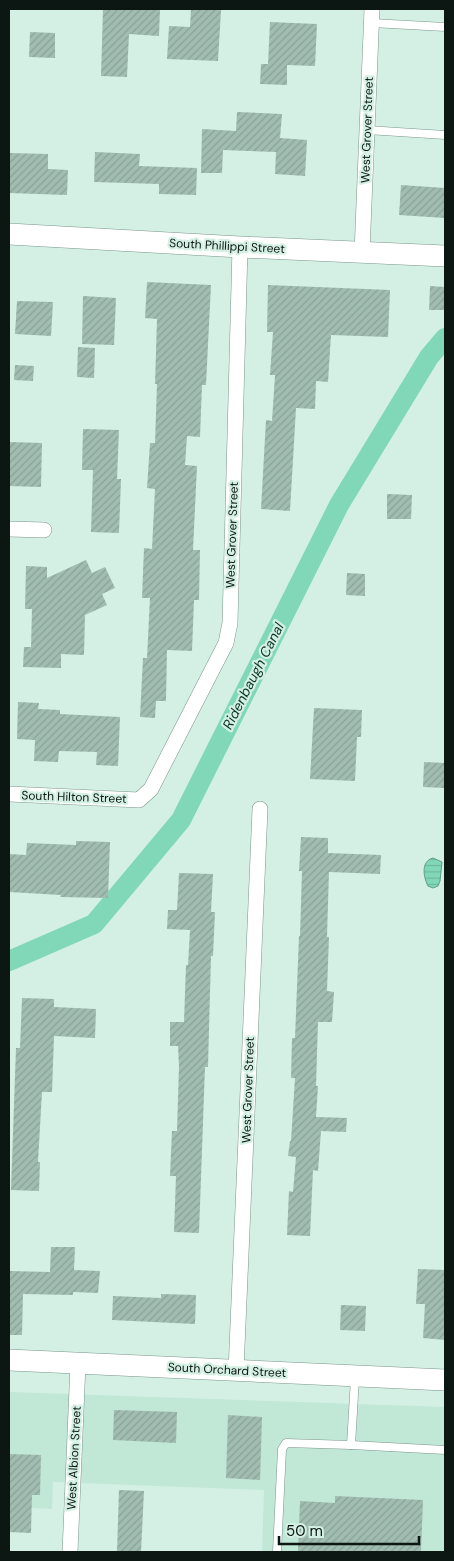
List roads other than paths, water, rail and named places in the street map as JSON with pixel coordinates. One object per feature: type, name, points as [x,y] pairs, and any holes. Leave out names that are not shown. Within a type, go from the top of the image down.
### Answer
[{"type":"street","name":"West Grover Street","points":[[362,252],[372,16]]},
{"type":"street","name":"South Phillippi Street","points":[[9,234],[445,256]]},
{"type":"street","name":"West Grover Street","points":[[140,800],[151,789],[226,643],[230,624],[240,247]]},
{"type":"street","points":[[9,529],[44,530]]},
{"type":"street","name":"South Hilton Street","points":[[9,794],[140,800]]},
{"type":"street","name":"West Grover Street","points":[[236,1371],[260,809]]},
{"type":"street","name":"South Orchard Street","points":[[9,1360],[445,1380]]},
{"type":"street","name":"West Albion Street","points":[[70,1552],[78,1364]]},
{"type":"lane","points":[[372,16],[445,27]]},
{"type":"lane","points":[[367,130],[445,135]]},
{"type":"lane","points":[[351,1445],[355,1376]]},
{"type":"lane","points":[[277,1552],[282,1449],[286,1443],[445,1450]]},
{"type":"waterway","name":"Ridenbaugh Canal","points":[[9,961],[94,924],[181,820],[339,505],[429,357],[445,338]]}]
